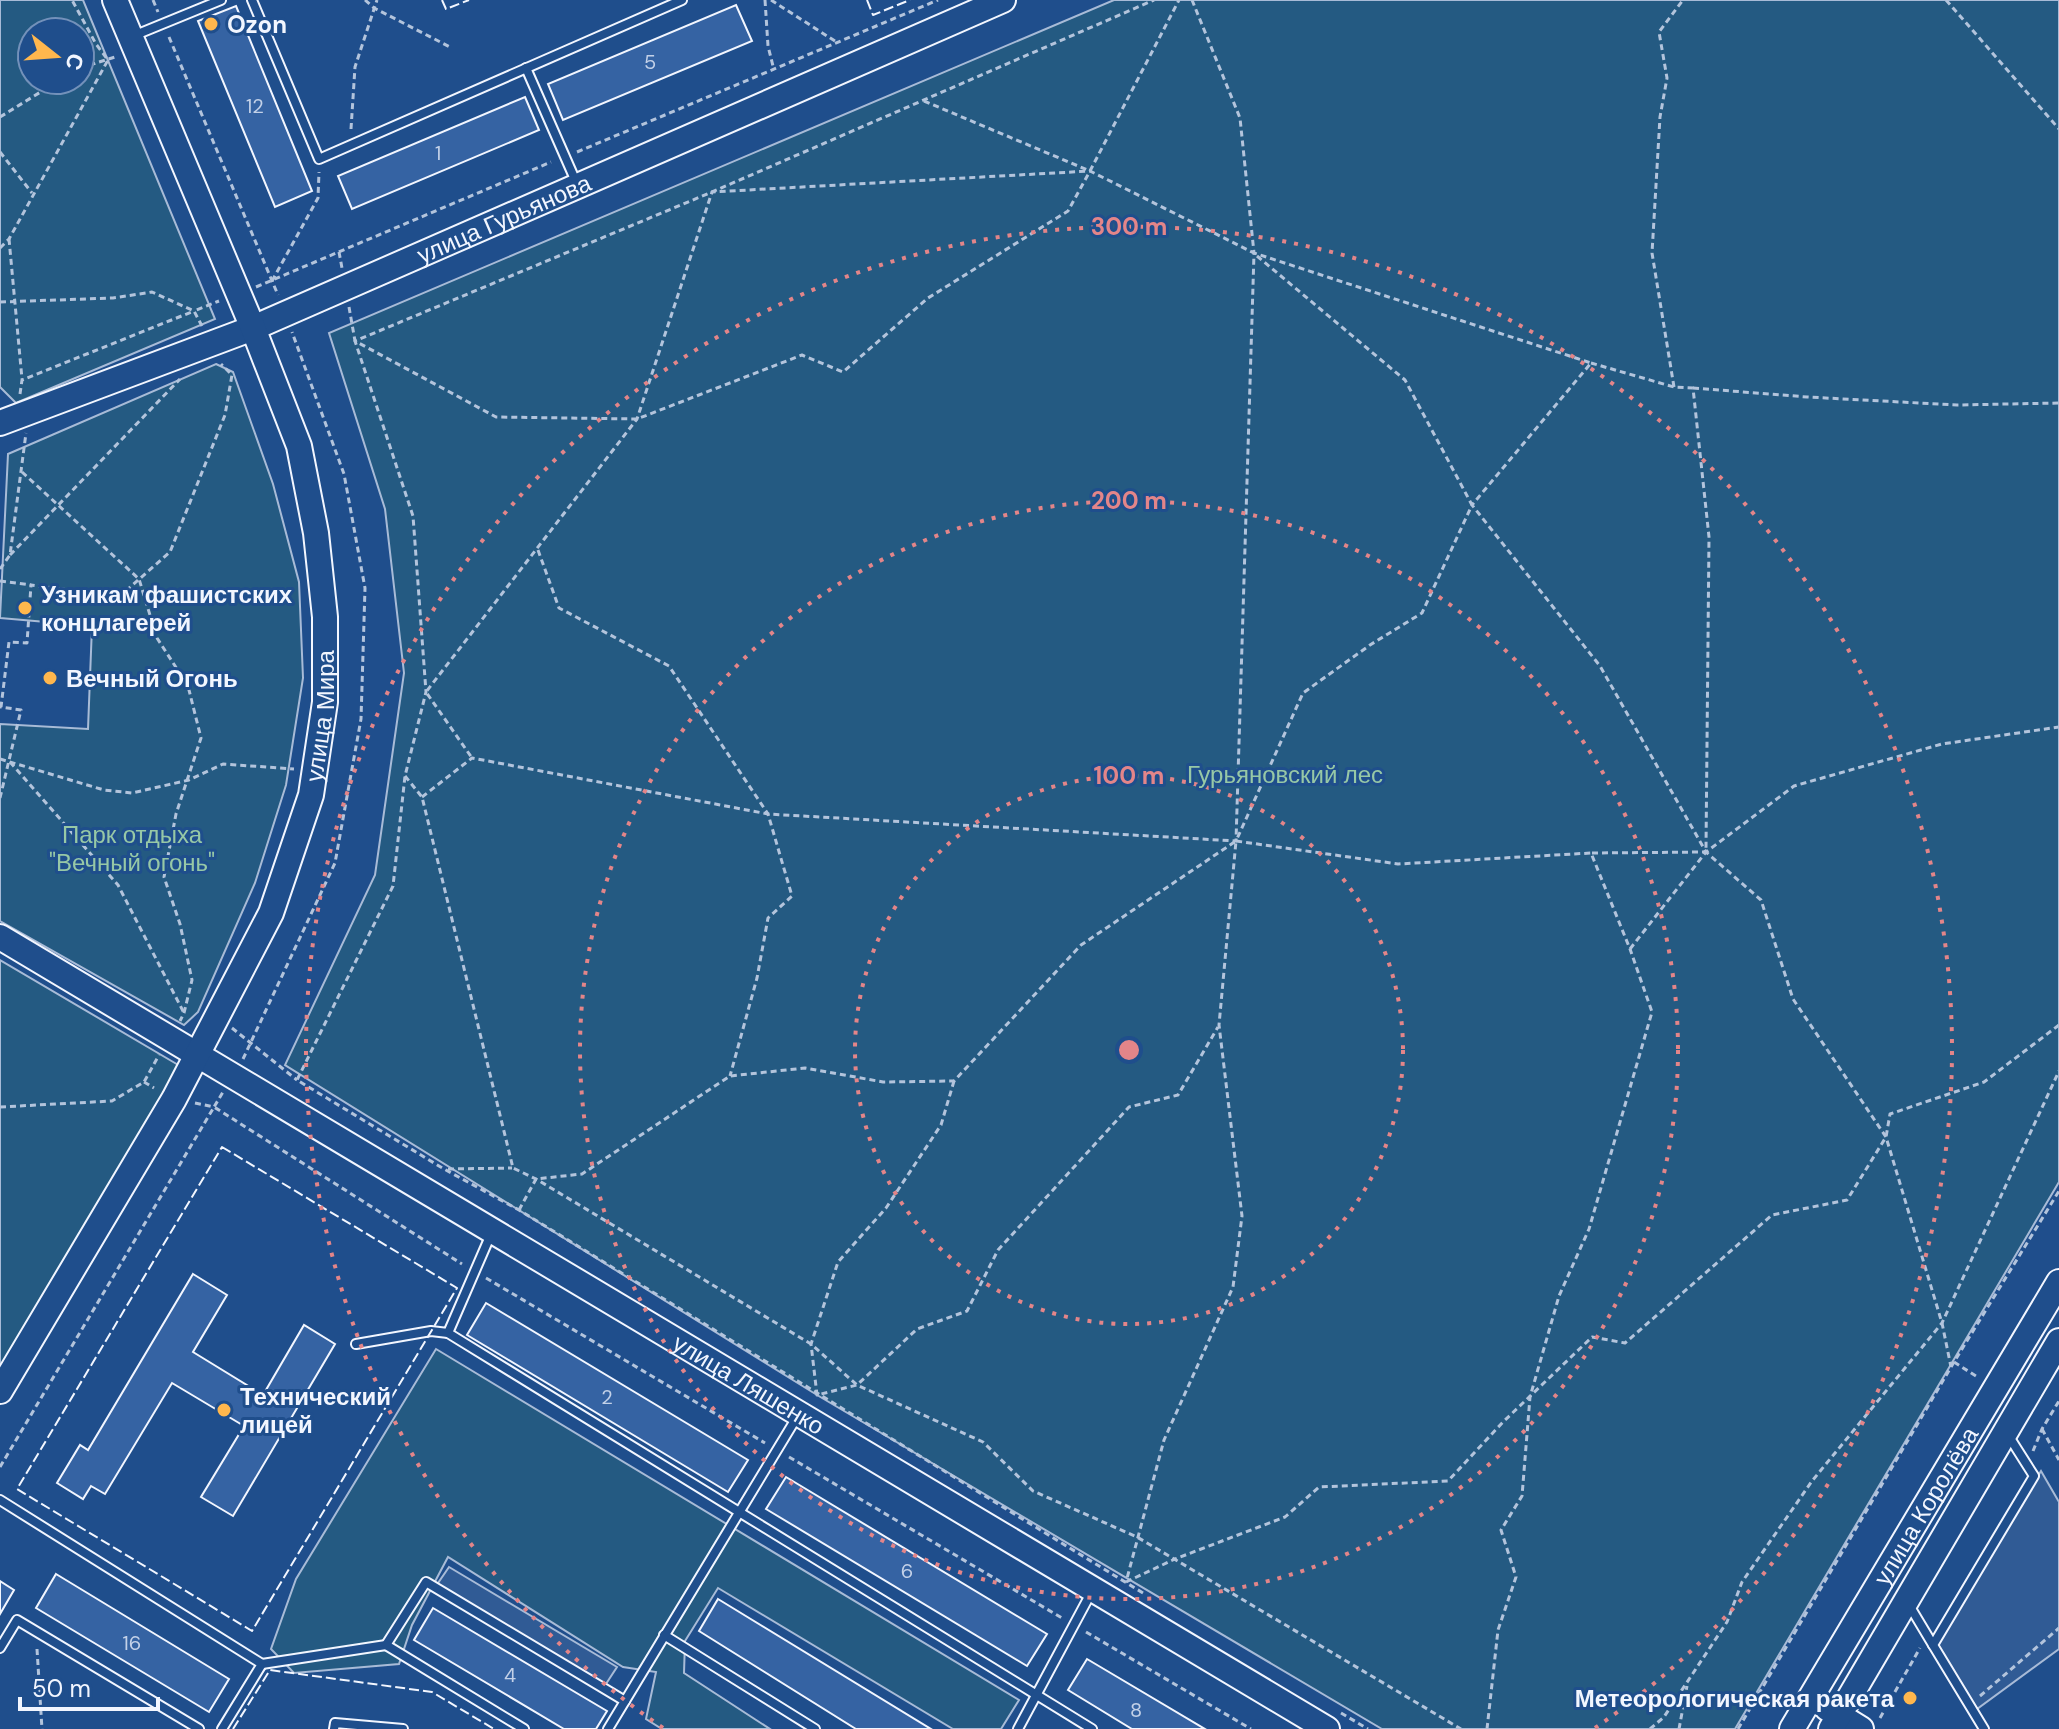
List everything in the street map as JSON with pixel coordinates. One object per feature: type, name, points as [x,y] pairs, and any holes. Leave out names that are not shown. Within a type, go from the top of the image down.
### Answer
[{"type":"main road","name":"улица Мира","points":[[0,1391],[199,1054],[271,913],[311,795],[325,702],[325,617],[316,533],[299,446],[253,328],[115,0]]},
{"type":"main road","name":"улица Гурьянова","points":[[11,418],[253,328],[1003,0]]},
{"type":"main road","name":"улица Ляшенко","points":[[0,937],[1093,1589],[1334,1721]]},
{"type":"main road","name":"улица Королёва","points":[[1792,1729],[2059,1282]]},
{"type":"main road","name":"улица Королёва","points":[[1835,1722],[2059,1341]]},
{"type":"main road","points":[[1812,1698],[1835,1722],[1861,1729]]},
{"type":"lane","points":[[131,37],[221,0]]},
{"type":"lane","points":[[252,0],[319,159],[682,0]]},
{"type":"lane","points":[[526,68],[578,187]]},
{"type":"lane","points":[[448,1333],[492,1229]]},
{"type":"lane","points":[[356,1344],[431,1331],[448,1333],[1092,1729]]},
{"type":"lane","points":[[608,1729],[799,1413]]},
{"type":"lane","points":[[1933,1645],[2034,1476],[2005,1431]]},
{"type":"lane","points":[[0,1500],[262,1664],[386,1645],[524,1729]]},
{"type":"lane","points":[[386,1645],[426,1582],[625,1701]]},
{"type":"lane","points":[[1018,1729],[1093,1589]]},
{"type":"lane","points":[[1906,1600],[1984,1729]]},
{"type":"lane","points":[[0,1648],[17,1620],[199,1729]]},
{"type":"lane","points":[[664,1635],[815,1729]]},
{"type":"lane","points":[[222,1729],[262,1664]]},
{"type":"lane","points":[[334,1729],[335,1723],[403,1729]]},
{"type":"path","points":[[0,248],[9,239],[108,60],[72,0]]},
{"type":"path","points":[[365,0],[374,8],[450,47]]},
{"type":"path","points":[[350,145],[355,67],[377,0]]},
{"type":"path","points":[[768,0],[838,43]]},
{"type":"path","points":[[768,0],[768,46],[774,70]]},
{"type":"path","points":[[22,380],[272,281],[938,0]]},
{"type":"path","points":[[355,341],[712,192],[1154,0]]},
{"type":"path","points":[[355,341],[496,417],[637,419],[802,355],[843,372],[928,298],[1068,211],[1179,0]]},
{"type":"path","points":[[1126,1582],[1164,1440],[1233,1287],[1242,1216],[1219,1025],[1236,841],[1254,253],[1240,118],[1192,0]]},
{"type":"path","points":[[1674,387],[1652,253],[1660,117],[1667,78],[1659,32],[1683,0]]},
{"type":"path","points":[[1946,0],[2059,129]]},
{"type":"path","points":[[0,117],[34,96]]},
{"type":"path","points":[[923,100],[1090,171],[1254,253],[1674,387],[1942,404],[2059,403]]},
{"type":"path","points":[[0,152],[34,194]]},
{"type":"path","points":[[272,281],[318,198],[319,159]]},
{"type":"path","points":[[712,192],[1090,171]]},
{"type":"path","points":[[426,692],[637,419],[712,192]]},
{"type":"path","points":[[9,239],[22,380],[20,396],[11,418],[27,439],[10,555]]},
{"type":"path","points":[[297,1080],[393,886],[405,776],[426,692],[413,516],[355,341],[339,252]]},
{"type":"path","points":[[1254,253],[1405,380],[1472,505],[1600,666],[1706,852],[1761,900],[1793,999],[1886,1137],[1942,1323],[1951,1367]]},
{"type":"path","points":[[0,302],[113,298],[152,292],[194,311],[212,344],[214,358],[232,375],[225,415],[170,552],[120,596],[0,581]]},
{"type":"path","points":[[817,1395],[811,1344],[838,1262],[886,1208],[941,1125],[954,1081],[1081,945],[1236,841],[1303,693],[1370,645],[1422,613],[1472,505],[1591,363]]},
{"type":"path","points":[[0,569],[187,372]]},
{"type":"path","points":[[1693,388],[1709,537],[1706,852]]},
{"type":"path","points":[[9,761],[118,885],[184,1013],[192,980],[180,924],[164,877],[176,814],[201,738],[188,686],[157,638],[139,579],[22,472]]},
{"type":"path","points":[[538,550],[559,608],[669,666],[768,814],[792,896],[768,918],[757,978],[730,1076]]},
{"type":"path","points":[[0,798],[21,710],[1,707],[2,676],[9,642],[27,643],[31,585]]},
{"type":"path","points":[[426,692],[472,758],[768,814],[1236,841],[1398,864],[1591,853],[1706,852]]},
{"type":"path","points":[[1630,949],[1706,852],[1794,786],[1942,744],[2059,727]]},
{"type":"path","points":[[422,797],[472,758]]},
{"type":"path","points":[[0,759],[104,790],[132,793],[189,780],[223,764],[302,771]]},
{"type":"path","points":[[405,776],[422,797],[513,1168]]},
{"type":"path","points":[[1487,1729],[1498,1630],[1516,1577],[1501,1530],[1522,1496],[1530,1397],[1559,1296],[1589,1229],[1652,1012],[1591,853]]},
{"type":"path","points":[[817,1395],[857,1385],[917,1329],[967,1311],[998,1250],[1129,1107],[1178,1095],[1219,1025]]},
{"type":"path","points":[[1126,1582],[1175,1559],[1285,1517],[1319,1487],[1448,1481],[1592,1337],[1625,1343],[1772,1215],[1847,1200],[1886,1137],[1890,1114],[1984,1082],[2059,1025]]},
{"type":"path","points":[[253,1043],[297,1080],[444,1169],[519,1210],[1153,1599]]},
{"type":"path","points":[[536,1179],[582,1174],[730,1076],[805,1068],[883,1082],[954,1081]]},
{"type":"path","points":[[1650,1729],[1664,1717],[1688,1682],[1727,1622],[1742,1582],[1812,1481],[1942,1323],[2059,1071]]},
{"type":"path","points":[[0,1107],[112,1101],[144,1082]]},
{"type":"path","points":[[0,1467],[214,1107],[475,1272],[1251,1729]]},
{"type":"path","points":[[444,1169],[513,1168],[536,1179],[811,1344],[857,1385],[983,1442],[1033,1491],[1137,1537],[1461,1729]]},
{"type":"path","points":[[519,1210],[536,1179]]},
{"type":"path","points":[[1738,1729],[1951,1367],[2059,1191]]},
{"type":"path","points":[[2042,1429],[2059,1460]]},
{"type":"path","points":[[1976,1700],[2059,1628]]},
{"type":"path","points":[[36,1632],[42,1729]]},
{"type":"path","points":[[1679,1729],[1688,1682]]},
{"type":"path","points":[[1334,1721],[1368,1729]]},
{"type":"green space","points":[[0,0],[83,0],[90,16],[16,16],[16,96],[96,96],[96,31],[215,319],[16,403],[0,387]]},
{"type":"green space","name":"Гурьяновский лес","points":[[1114,0],[2059,0],[2059,1182],[1735,1729],[1382,1729],[817,1395],[285,1065],[375,875],[404,673],[385,509],[329,333]]},
{"type":"green space","name":"Парк отдыха \"Вечный огонь\"","points":[[216,364],[233,372],[273,484],[299,582],[303,678],[286,785],[255,883],[198,1012],[184,1025],[0,921],[0,724],[88,729],[92,626],[0,618],[8,454]]},
{"type":"green space","points":[[0,960],[180,1066],[0,1369]]},
{"type":"green space","points":[[436,1349],[1019,1700],[1001,1729],[953,1729],[718,1588],[685,1641],[684,1673],[770,1729],[662,1729],[646,1719],[656,1672],[623,1667],[448,1557],[412,1625],[399,1664],[294,1673],[271,1649],[296,1579]]},
{"type":"shaded area","points":[[2041,1471],[2059,1502],[2059,1649],[1977,1709],[1937,1644]]},
{"type":"shaded area","points":[[449,1567],[617,1667],[604,1687],[436,1586]]},
{"type":"building","points":[[736,5],[752,41],[563,120],[548,84]]},
{"type":"building","points":[[236,6],[312,191],[275,207],[198,21]]},
{"type":"building","points":[[525,97],[539,130],[352,209],[338,176]]},
{"type":"building","points":[[193,1274],[227,1295],[193,1352],[263,1395],[304,1325],[335,1344],[233,1516],[201,1497],[244,1426],[172,1383],[105,1494],[91,1486],[83,1499],[57,1483],[80,1445],[88,1450]]},
{"type":"building","points":[[486,1303],[748,1460],[728,1492],[467,1335]]},
{"type":"building","points":[[786,1477],[1047,1634],[1027,1666],[766,1509]]},
{"type":"building","points":[[56,1574],[229,1679],[209,1712],[36,1608]]},
{"type":"building","points":[[0,1581],[14,1590],[0,1614]]},
{"type":"building","points":[[718,1599],[931,1729],[856,1729],[699,1631]]},
{"type":"building","points":[[433,1608],[607,1711],[596,1729],[564,1729],[414,1640]]},
{"type":"building","points":[[1087,1659],[1205,1729],[1132,1729],[1068,1690]]},
{"type":"fence","points":[[442,0],[446,9],[469,0]]},
{"type":"fence","points":[[867,0],[873,15],[910,0]]},
{"type":"fence","points":[[222,1147],[457,1288],[252,1631],[17,1489],[222,1147]]},
{"type":"fence","points":[[233,1729],[270,1670],[432,1692],[494,1729]]},
{"type":"place","name":"Ozon","points":[[211,24]]},
{"type":"place","name":"Узникам фашистских концлагерей","points":[[25,608]]},
{"type":"place","name":"Вечный Огонь","points":[[50,678]]},
{"type":"place","name":"Технический лицей","points":[[224,1410]]},
{"type":"place","name":"Метеорологическая ракета","points":[[1910,1698]]}]
